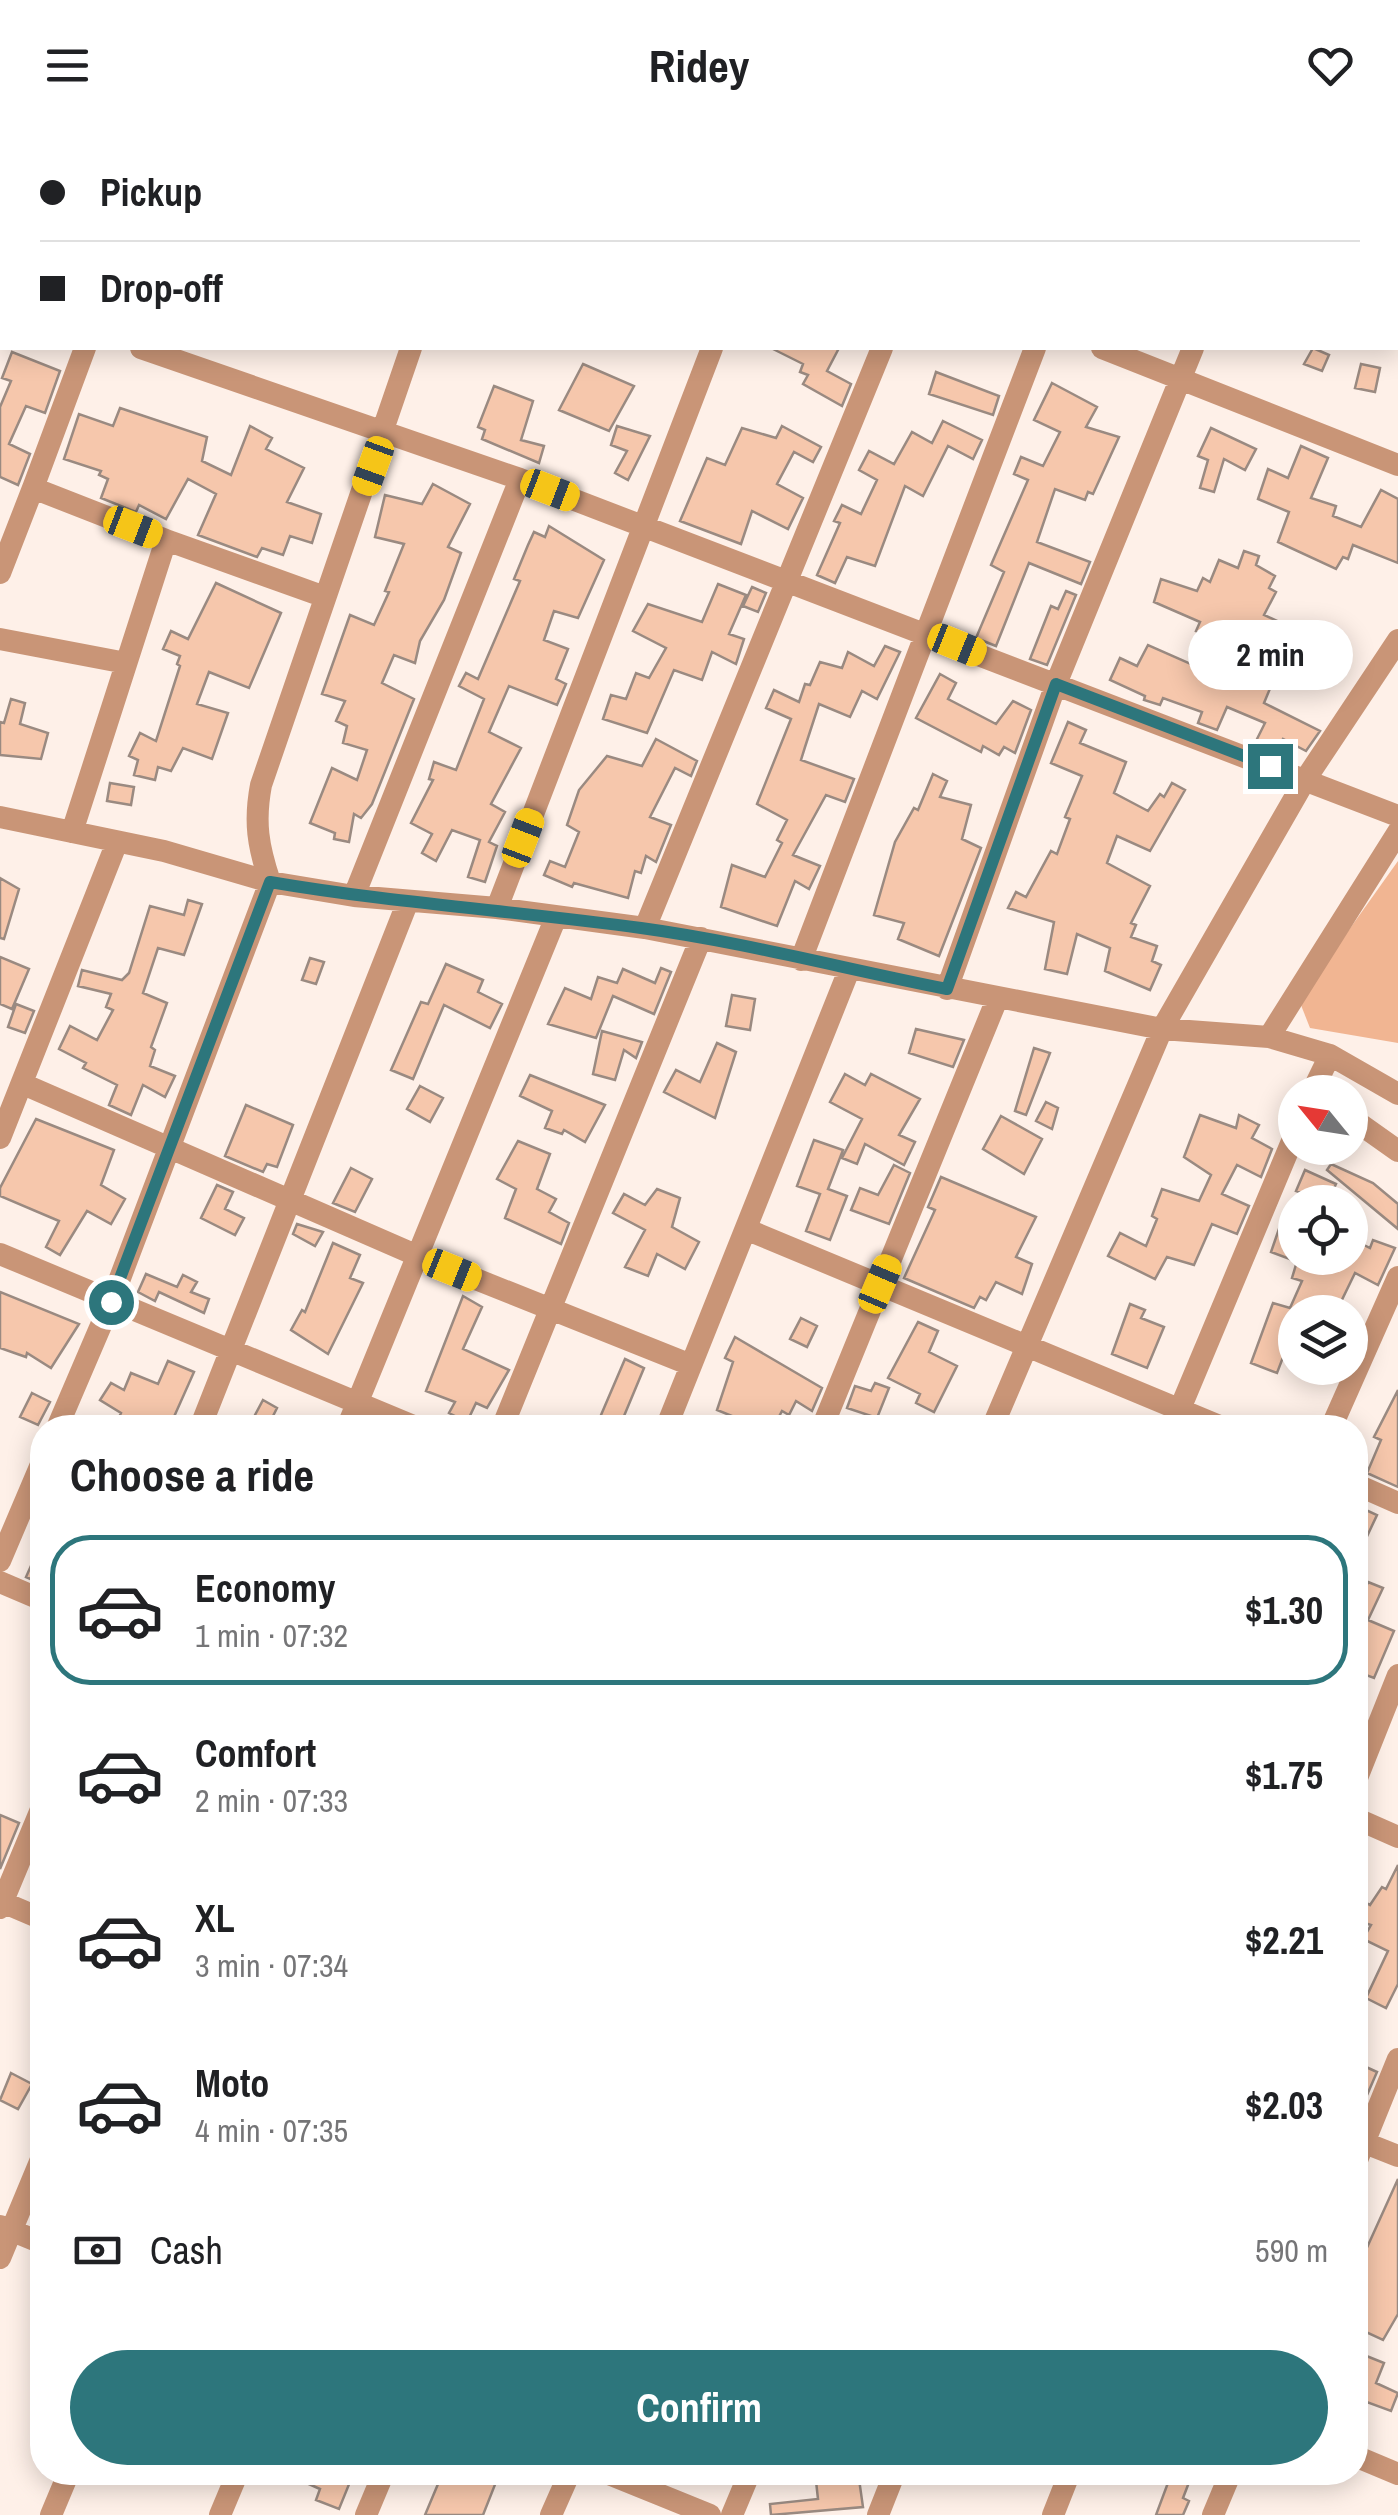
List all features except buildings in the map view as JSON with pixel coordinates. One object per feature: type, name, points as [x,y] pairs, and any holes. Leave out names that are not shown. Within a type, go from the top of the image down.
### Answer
[{"type":"street","points":[[0,573],[84,350]]},
{"type":"street","points":[[155,350],[182,354],[384,432],[642,524],[1398,816]]},
{"type":"street","points":[[63,1415],[111,1302],[270,882],[257,843],[258,801],[410,350]]},
{"type":"street","points":[[496,908],[711,350]]},
{"type":"street","points":[[645,928],[881,350]]},
{"type":"street","points":[[801,960],[1034,350]]},
{"type":"street","points":[[1117,350],[1142,354],[1180,378],[1398,465]]},
{"type":"street","points":[[947,989],[1056,684],[1192,350]]},
{"type":"street","points":[[354,896],[520,479]]},
{"type":"street","points":[[33,488],[326,597]]},
{"type":"street","points":[[72,832],[166,540]]},
{"type":"street","points":[[0,639],[126,663]]},
{"type":"street","points":[[998,1415],[1162,1028],[1305,780],[1398,640]]},
{"type":"street","points":[[0,817],[117,842],[270,882],[354,896],[496,908],[645,928],[1162,1028],[1269,1037],[1330,1055],[1398,1094]]},
{"type":"street","points":[[1269,1037],[1398,832]]},
{"type":"street","points":[[0,1138],[117,842]]},
{"type":"street","points":[[205,1415],[408,901]]},
{"type":"street","points":[[352,1415],[556,917]]},
{"type":"street","points":[[508,1415],[700,938]]},
{"type":"street","points":[[671,1415],[849,970]]},
{"type":"street","points":[[827,1415],[997,999]]},
{"type":"street","points":[[1321,1075],[1330,1055]]},
{"type":"street","points":[[23,1084],[418,1256],[691,1365]]},
{"type":"street","points":[[1368,1129],[1398,1151]]},
{"type":"street","points":[[1177,1415],[1282,1165]]},
{"type":"street","points":[[748,1230],[1027,1346],[1170,1415]]},
{"type":"street","points":[[0,1254],[385,1415]]},
{"type":"street","points":[[1337,1415],[1398,1277]]},
{"type":"street","points":[[0,1561],[30,1490]]},
{"type":"street","points":[[1368,1490],[1398,1503]]},
{"type":"street","points":[[0,1582],[30,1595]]},
{"type":"street","points":[[1368,1751],[1398,1675]]},
{"type":"street","points":[[1368,1824],[1398,1837]]},
{"type":"street","points":[[30,1835],[1,1904],[30,1915]]},
{"type":"street","points":[[1368,2124],[1398,2059]]},
{"type":"street","points":[[1368,2144],[1398,2156]]},
{"type":"street","points":[[0,2258],[6,2229],[30,2181]]},
{"type":"street","points":[[6,2229],[30,2238]]},
{"type":"street","points":[[1368,2461],[1398,2474]]},
{"type":"street","points":[[51,2515],[64,2485]]},
{"type":"street","points":[[220,2515],[233,2485]]},
{"type":"street","points":[[366,2515],[379,2485]]},
{"type":"street","points":[[551,2515],[564,2485]]},
{"type":"street","points":[[636,2485],[710,2515]]},
{"type":"street","points":[[732,2515],[745,2485]]},
{"type":"street","points":[[878,2515],[890,2485]]},
{"type":"street","points":[[1053,2515],[1065,2485]]},
{"type":"street","points":[[1213,2515],[1226,2485]]},
{"type":"shaded area","points":[[1398,861],[1398,1043],[1310,1028],[1299,1000]]},
{"type":"route","points":[[111,1302],[270,882],[354,896],[496,908],[645,928],[947,989],[1056,684],[1270,766]]}]
